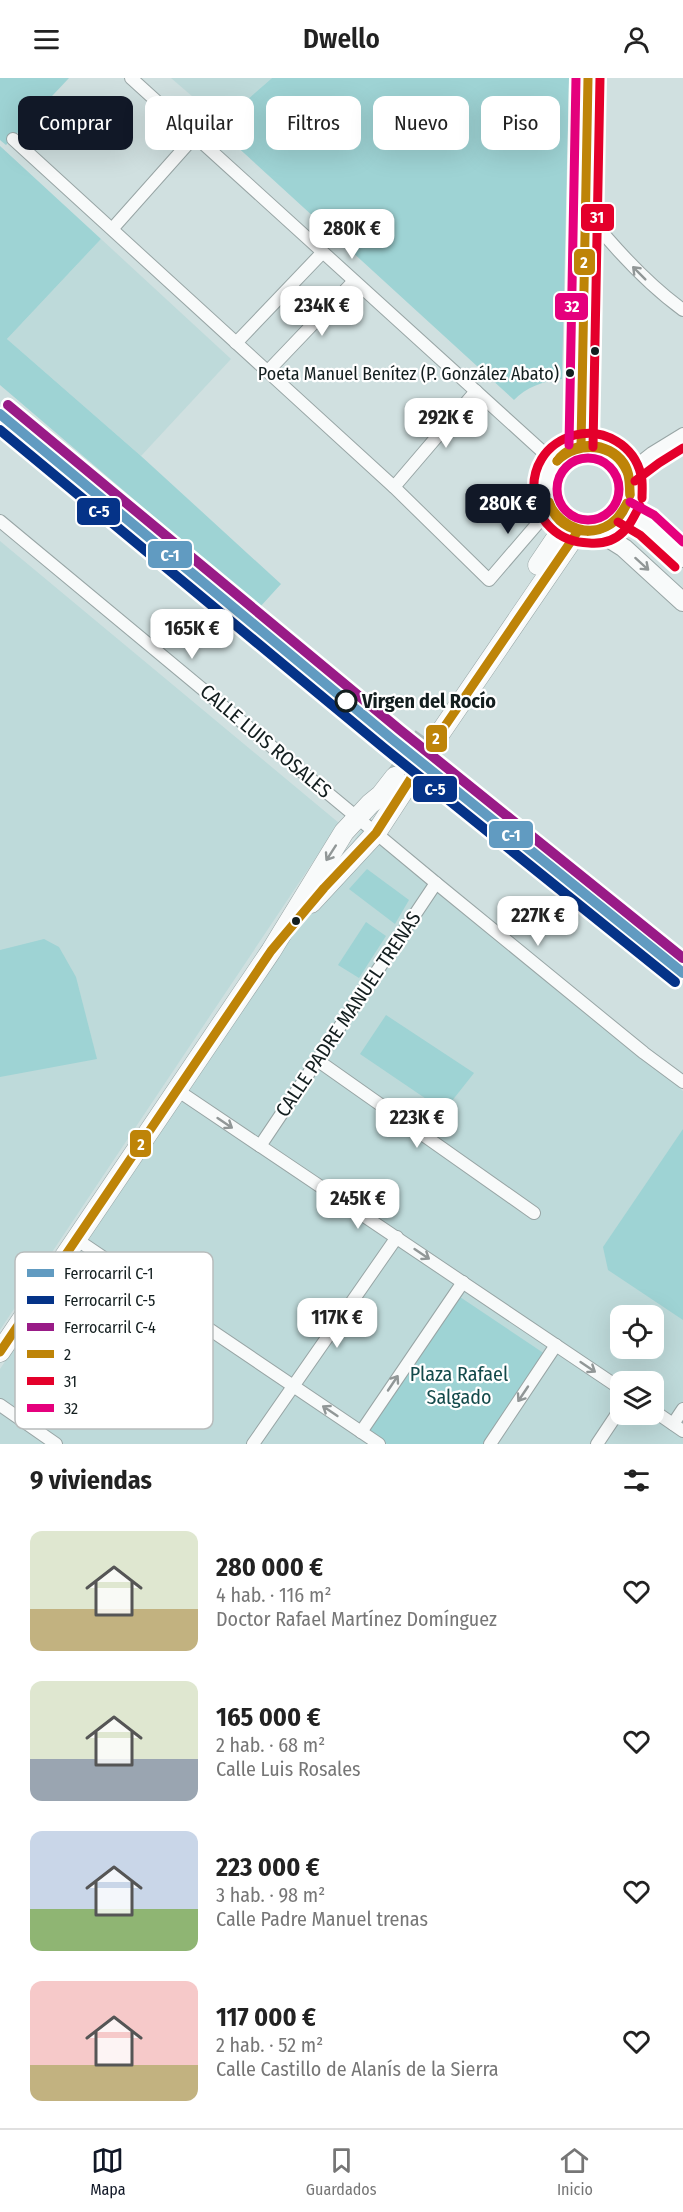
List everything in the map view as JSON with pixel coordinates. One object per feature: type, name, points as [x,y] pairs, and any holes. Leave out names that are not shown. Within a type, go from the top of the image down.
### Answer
[{"type":"main road","points":[[581,446],[584,415],[588,78]]},
{"type":"main road","points":[[581,446],[604,448],[622,462],[628,472],[631,485],[630,500],[624,512],[607,527],[580,529],[550,509],[546,497],[545,485],[554,462],[562,454],[581,446]]},
{"type":"main road","points":[[430,737],[580,529]]},
{"type":"main road","points":[[67,1252],[271,951],[324,888],[366,825],[400,782]]},
{"type":"main road","points":[[0,1352],[15,1330]]},
{"type":"street","points":[[131,78],[150,96]]},
{"type":"street","points":[[13,139],[394,487],[489,580],[550,509]]},
{"type":"street","points":[[113,228],[182,150]]},
{"type":"street","points":[[208,150],[554,462]]},
{"type":"street","points":[[587,214],[617,251],[657,291],[683,310]]},
{"type":"street","points":[[236,343],[322,253]]},
{"type":"street","points":[[268,371],[354,281]]},
{"type":"street","points":[[394,487],[476,391]]},
{"type":"street","points":[[628,472],[652,453],[683,434]]},
{"type":"street","points":[[624,512],[647,525],[683,558]]},
{"type":"street","name":"CALLE LUIS ROSALES","points":[[0,521],[436,883],[644,1053],[683,1082]]},
{"type":"street","points":[[580,529],[624,548],[683,602]]},
{"type":"street","name":"CALLE PADRE MANUEL TRENAS","points":[[260,1146],[436,883]]},
{"type":"street","name":"CALLE PADRE MANUEL TRENAS","points":[[317,1060],[534,1213]]},
{"type":"street","points":[[177,1090],[610,1382]]},
{"type":"street","points":[[253,1444],[397,1237]]},
{"type":"street","points":[[76,1239],[95,1252]]},
{"type":"street","points":[[360,1432],[463,1282]]},
{"type":"street","points":[[213,1331],[379,1444]]},
{"type":"street","points":[[490,1444],[556,1345]]},
{"type":"street","points":[[0,1405],[15,1415]]},
{"type":"street","points":[[664,1418],[678,1428],[683,1409]]},
{"type":"street","points":[[597,1444],[610,1424]]},
{"type":"street","points":[[34,1429],[56,1444]]},
{"type":"shaded area","points":[[171,78],[272,78],[252,96],[192,96]]},
{"type":"shaded area","points":[[101,239],[231,359],[141,456],[7,339]]},
{"type":"shaded area","points":[[0,541],[339,823],[52,1252],[15,1252],[15,1308],[0,1330]]},
{"type":"shaded area","points":[[365,824],[683,1091],[683,1444],[0,1444],[0,1369],[15,1347],[15,1429],[213,1429],[213,1252],[78,1252]]},
{"type":"green space","points":[[0,78],[69,78],[52,96],[18,96],[18,132],[6,145],[0,140]]},
{"type":"green space","points":[[272,78],[569,78],[562,379],[536,385],[514,400],[241,150],[254,150],[254,96],[252,96]]},
{"type":"green space","points":[[0,146],[101,239],[7,339],[141,456],[281,584],[260,607],[0,385]]},
{"type":"green space","points":[[367,869],[409,900],[395,924],[349,889]]},
{"type":"green space","points":[[366,922],[386,936],[359,978],[338,965]]},
{"type":"green space","points":[[44,939],[59,947],[76,977],[97,1059],[0,1077],[0,950]]},
{"type":"green space","points":[[386,1015],[474,1073],[444,1111],[360,1054]]},
{"type":"green space","points":[[683,1129],[683,1320],[664,1307],[664,1305],[660,1305],[608,1270],[603,1247]]},
{"type":"green space","name":"Plaza Rafael Salgado","points":[[457,1295],[545,1354],[484,1444],[387,1444],[365,1429]]},
{"type":"tunnel","points":[[395,777],[426,733]]},
{"type":"rail line","name":"C-4","points":[[8,405],[400,730],[683,958]]},
{"type":"rail line","name":"C-1","points":[[0,414],[392,739],[683,973]]},
{"type":"rail line","name":"C-5","points":[[0,430],[384,748],[675,982]]},
{"type":"transit line","name":"32","points":[[569,445],[576,78]]},
{"type":"transit line","name":"2","points":[[581,446],[588,78]]},
{"type":"transit line","name":"31","points":[[593,447],[600,78]]},
{"type":"transit line","name":"31","points":[[640,506],[626,529],[611,540],[589,543],[567,539],[551,528],[540,513],[534,495],[535,476],[542,459],[555,444],[575,435],[597,434],[616,441],[632,455],[641,475],[642,498]]},
{"type":"transit line","name":"2","points":[[557,461],[564,454],[581,446],[609,450],[626,467],[630,495]]},
{"type":"transit line","name":"2","points":[[557,461],[575,450],[585,448],[605,450],[614,455],[627,472],[630,495]]},
{"type":"transit line","name":"31","points":[[635,481],[683,448]]},
{"type":"transit line","name":"32","points":[[588,458],[600,460],[610,467],[617,477],[619,489],[617,501],[610,511],[600,518],[588,520],[576,518],[566,511],[559,501],[557,489],[559,477],[566,467],[576,460],[588,458]]},
{"type":"transit line","name":"2","points":[[549,502],[554,511],[569,525],[588,530],[607,526],[627,503]]},
{"type":"transit line","name":"2","points":[[549,502],[555,515],[564,524],[587,531],[599,530],[611,524],[627,503]]},
{"type":"transit line","name":"32","points":[[630,502],[654,515],[683,542]]},
{"type":"transit line","name":"31","points":[[618,522],[640,535],[675,567]]},
{"type":"transit line","name":"2","points":[[68,1252],[271,951],[324,888],[376,833],[434,742],[578,531]]},
{"type":"transit line","name":"2","points":[[0,1352],[15,1330]]},
{"type":"place","name":"Poeta Manuel Benítez (P. González Abato)","points":[[570,373]]},
{"type":"place","name":"Virgen del Rocío","points":[[346,701]]}]
